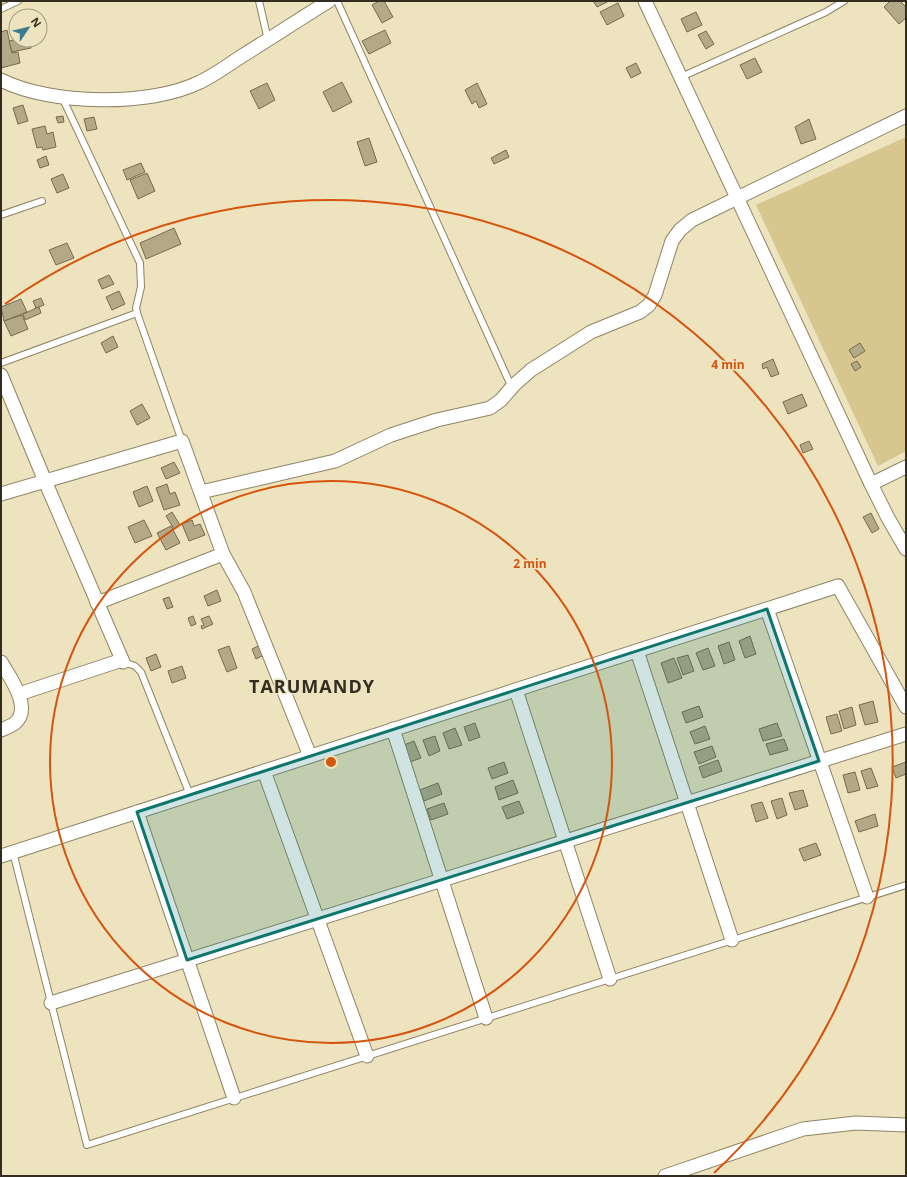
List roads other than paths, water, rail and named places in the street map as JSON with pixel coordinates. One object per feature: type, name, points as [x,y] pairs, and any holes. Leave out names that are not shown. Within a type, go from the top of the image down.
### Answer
[{"type":"street","points":[[1,80],[34,92],[62,97],[95,100],[127,99],[165,94],[200,83],[329,1]]},
{"type":"street","points":[[645,1],[871,484],[906,549]]},
{"type":"street","points":[[201,492],[335,461],[391,435],[437,420],[490,408],[501,400],[531,370],[591,332],[640,312],[649,305],[655,295],[672,241],[680,230],[692,220],[906,116]]},
{"type":"street","points":[[1,375],[123,661],[19,694]]},
{"type":"street","points":[[1,494],[182,441],[223,554],[244,592],[310,756]]},
{"type":"street","points":[[871,484],[906,467]]},
{"type":"street","points":[[97,603],[223,554]]},
{"type":"street","points":[[7,854],[838,586],[906,707]]},
{"type":"street","points":[[767,609],[866,897]]},
{"type":"street","points":[[637,651],[732,940]]},
{"type":"street","points":[[1,662],[19,694],[22,704],[21,715],[16,722],[1,730]]},
{"type":"street","points":[[516,690],[610,979]]},
{"type":"street","points":[[393,730],[486,1018]]},
{"type":"street","points":[[51,1003],[906,734]]},
{"type":"street","points":[[264,771],[367,1056]]},
{"type":"street","points":[[137,812],[234,1098]]},
{"type":"street","points":[[665,1176],[804,1129],[856,1123],[906,1125]]},
{"type":"lane","points":[[1,9],[18,1]]},
{"type":"lane","points":[[259,1],[268,40]]},
{"type":"lane","points":[[337,1],[512,388]]},
{"type":"lane","points":[[681,77],[826,12],[844,1]]},
{"type":"lane","points":[[62,97],[140,263],[141,287],[136,308],[137,313],[182,441]]},
{"type":"lane","points":[[1,215],[42,201]]},
{"type":"lane","points":[[1,363],[137,313]]},
{"type":"lane","points":[[123,661],[135,666],[141,672],[190,795]]},
{"type":"lane","points":[[7,854],[51,1003],[87,1145],[906,885]]},
{"type":"district","name":"TARUMANDY","points":[[312,687]]}]
